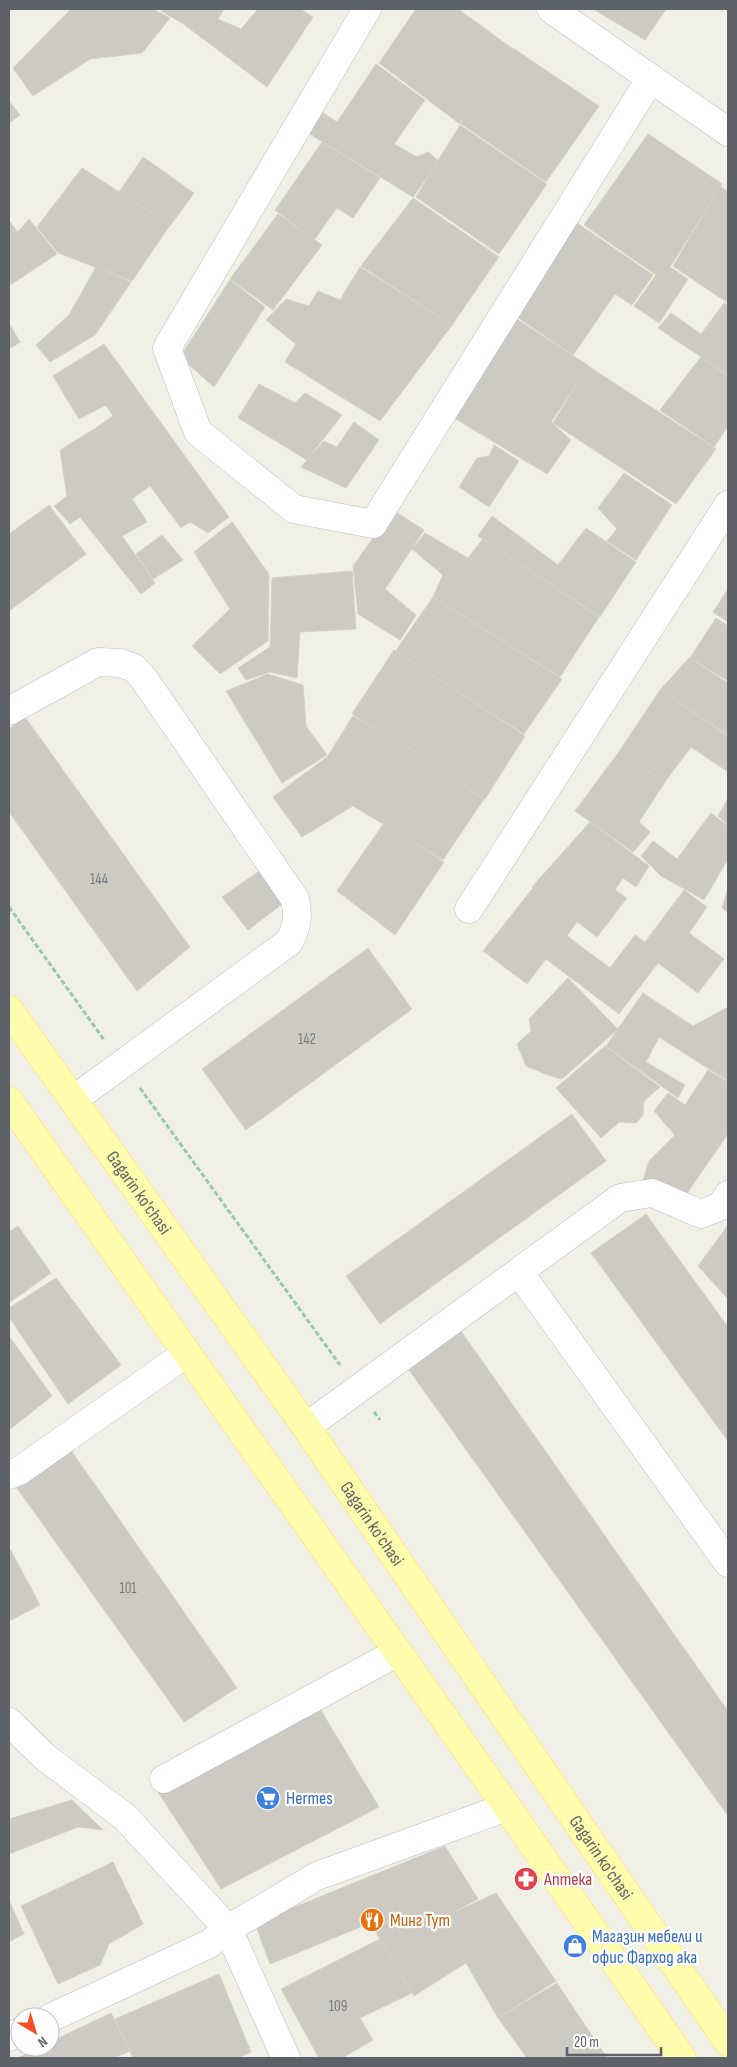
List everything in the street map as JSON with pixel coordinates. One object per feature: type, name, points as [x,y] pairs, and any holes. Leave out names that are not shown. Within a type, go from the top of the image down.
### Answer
[{"type":"main road","name":"Gagarin ko'chasi","points":[[9,1010],[306,1427],[728,2042]]},
{"type":"main road","points":[[9,1101],[682,2058]]},
{"type":"street","points":[[367,9],[167,348],[198,432],[294,509],[373,524],[651,78]]},
{"type":"street","points":[[551,9],[728,132]]},
{"type":"street","points":[[469,909],[728,506]]},
{"type":"street","points":[[9,711],[98,662],[120,663],[134,668],[144,679],[295,899],[299,913],[295,931],[289,942],[73,1100]]},
{"type":"street","points":[[306,1427],[620,1198],[652,1194],[701,1214],[722,1206],[728,1195]]},
{"type":"street","points":[[520,1272],[728,1563]]},
{"type":"street","points":[[9,1475],[19,1471],[186,1353]]},
{"type":"street","points":[[164,1779],[398,1652]]},
{"type":"street","points":[[9,1722],[46,1758],[125,1817],[228,1929],[286,2058]]},
{"type":"street","points":[[60,2013],[209,1944],[228,1929],[317,1876],[507,1807]]},
{"type":"path","points":[[9,907],[380,1420]]},
{"type":"building","points":[[71,9],[153,9],[170,18],[142,53],[90,59],[33,96],[13,68]]},
{"type":"building","points":[[162,9],[224,9],[218,19],[241,29],[258,9],[300,9],[313,17],[267,87],[182,23],[161,11]]},
{"type":"building","points":[[416,9],[458,9],[513,49],[460,124],[379,63]]},
{"type":"building","points":[[593,9],[666,9],[645,40]]},
{"type":"building","points":[[513,48],[599,106],[546,182],[460,123]]},
{"type":"building","points":[[376,64],[425,100],[394,144],[417,157],[428,152],[439,161],[413,197],[308,133],[322,112],[337,122]]},
{"type":"building","points":[[9,101],[20,115],[9,123]]},
{"type":"building","points":[[460,125],[547,184],[499,254],[416,197]]},
{"type":"building","points":[[648,134],[722,184],[670,267],[688,279],[659,323],[634,306],[656,275],[584,225]]},
{"type":"building","points":[[322,142],[380,178],[353,218],[337,208],[314,240],[275,210]]},
{"type":"building","points":[[143,157],[194,193],[170,226],[119,192]]},
{"type":"building","points":[[82,168],[170,225],[132,281],[58,253],[37,227]]},
{"type":"building","points":[[720,186],[728,192],[728,303],[673,266]]},
{"type":"building","points":[[413,198],[499,257],[452,325],[361,266]]},
{"type":"building","points":[[278,214],[322,245],[273,310],[230,279]]},
{"type":"building","points":[[29,219],[57,254],[9,286],[9,221],[18,232]]},
{"type":"building","points":[[577,223],[653,275],[632,305],[615,294],[573,355],[514,315]]},
{"type":"building","points":[[96,267],[131,282],[95,335],[50,362],[36,345],[69,315]]},
{"type":"building","points":[[360,267],[452,325],[380,421],[285,362],[296,344],[266,320],[286,299],[309,306],[318,291],[340,300]]},
{"type":"building","points":[[230,280],[265,307],[214,387],[180,357]]},
{"type":"building","points":[[724,303],[728,305],[728,375],[658,328],[671,313],[701,334]]},
{"type":"building","points":[[515,318],[589,366],[551,422],[571,440],[547,474],[451,416]]},
{"type":"building","points":[[9,323],[20,342],[9,349]]},
{"type":"building","points":[[104,344],[229,517],[208,533],[190,522],[181,528],[150,486],[132,499],[147,522],[122,536],[155,583],[141,594],[80,517],[70,524],[54,506],[67,496],[60,450],[113,416],[106,405],[79,419],[53,376]]},
{"type":"building","points":[[701,357],[728,376],[728,426],[714,447],[660,410]]},
{"type":"building","points":[[588,366],[716,449],[676,504],[553,423]]},
{"type":"building","points":[[259,384],[295,403],[305,393],[342,415],[307,460],[238,418]]},
{"type":"building","points":[[354,422],[379,440],[346,488],[301,467],[324,441],[337,447]]},
{"type":"building","points":[[494,445],[519,461],[489,507],[459,487],[477,458],[489,456]]},
{"type":"building","points":[[624,473],[672,505],[636,560],[607,541],[617,529],[598,508]]},
{"type":"building","points":[[49,505],[86,554],[9,611],[9,534]]},
{"type":"building","points":[[393,510],[424,530],[385,589],[416,615],[400,640],[358,614],[353,566]]},
{"type":"building","points":[[492,516],[558,565],[586,528],[636,562],[600,617],[478,536]]},
{"type":"building","points":[[232,522],[269,574],[268,641],[220,674],[192,646],[230,609],[194,552]]},
{"type":"building","points":[[425,533],[468,558],[483,539],[599,617],[560,677],[433,597],[443,575],[412,549]]},
{"type":"building","points":[[162,535],[183,560],[153,579],[136,554]]},
{"type":"building","points":[[352,571],[356,629],[300,632],[297,678],[270,672],[246,680],[238,668],[270,647],[272,578]]},
{"type":"building","points":[[728,589],[728,622],[713,612]]},
{"type":"building","points":[[433,597],[562,679],[524,734],[395,652]]},
{"type":"building","points":[[716,618],[728,626],[728,681],[690,658]]},
{"type":"building","points":[[394,650],[525,736],[485,799],[352,714]]},
{"type":"building","points":[[689,658],[728,683],[728,735],[660,690]]},
{"type":"building","points":[[268,674],[303,685],[306,726],[327,755],[282,783],[226,691]]},
{"type":"building","points":[[660,690],[728,736],[728,772],[691,747],[664,783],[618,753]]},
{"type":"building","points":[[353,716],[405,745],[484,799],[443,860],[353,806],[302,837],[273,797],[327,757]]},
{"type":"building","points":[[25,717],[190,947],[137,991],[9,812],[9,729]]},
{"type":"building","points":[[618,753],[665,782],[639,822],[650,832],[633,852],[575,811]]},
{"type":"building","points":[[728,798],[728,825],[718,816]]},
{"type":"building","points":[[711,813],[728,826],[728,859],[704,900],[661,876],[641,856],[653,841],[677,859]]},
{"type":"building","points":[[590,822],[649,866],[636,887],[623,878],[615,890],[627,898],[597,937],[532,887]]},
{"type":"building","points":[[384,823],[444,862],[395,935],[337,891]]},
{"type":"building","points":[[262,869],[286,901],[248,930],[222,897]]},
{"type":"building","points":[[533,888],[578,920],[567,936],[610,968],[635,935],[645,942],[684,890],[707,907],[689,933],[724,959],[698,993],[658,963],[619,1014],[546,959],[527,984],[483,951]]},
{"type":"building","points":[[728,889],[728,912],[722,908]]},
{"type":"building","points":[[368,948],[412,1009],[246,1130],[202,1069]]},
{"type":"building","points":[[568,978],[618,1029],[562,1079],[526,1066],[517,1044],[531,1031],[529,1019]]},
{"type":"building","points":[[643,993],[693,1026],[728,1007],[728,1081],[659,1037],[646,1062],[685,1085],[678,1098],[606,1046]]},
{"type":"building","points":[[605,1046],[660,1087],[644,1101],[643,1115],[636,1123],[619,1122],[601,1138],[556,1088]]},
{"type":"building","points":[[708,1070],[728,1082],[728,1134],[681,1202],[643,1181],[649,1161],[675,1135],[654,1111],[668,1093],[685,1105]]},
{"type":"building","points":[[572,1114],[606,1161],[380,1324],[346,1276]]},
{"type":"building","points":[[646,1214],[728,1327],[728,1441],[591,1253]]},
{"type":"building","points":[[728,1225],[728,1299],[698,1266]]},
{"type":"building","points":[[18,1226],[51,1273],[9,1303],[9,1232]]},
{"type":"building","points":[[56,1278],[121,1365],[68,1404],[9,1317],[9,1308]]},
{"type":"building","points":[[461,1331],[728,1711],[728,1816],[409,1370]]},
{"type":"building","points":[[9,1336],[52,1396],[9,1430]]},
{"type":"building","points":[[68,1446],[237,1688],[184,1722],[17,1488]]},
{"type":"building","points":[[9,1550],[40,1605],[9,1621]]},
{"type":"building","name":"Hermes","points":[[319,1707],[379,1807],[221,1889],[156,1789]]},
{"type":"building","points":[[72,1800],[103,1830],[78,1827],[9,1854],[9,1819]]},
{"type":"building","points":[[445,1846],[478,1899],[444,1917],[368,1924],[270,1964],[255,1923]]},
{"type":"building","points":[[113,1862],[143,1924],[109,1944],[100,1965],[58,1984],[21,1906]]},
{"type":"building","points":[[496,1893],[556,1981],[498,2018],[466,1963],[414,1996],[371,1924],[444,1917]]},
{"type":"building","points":[[9,1900],[24,1934],[9,1942]]},
{"type":"building","points":[[380,1939],[412,1993],[360,2018],[373,2040],[342,2058],[319,2058],[281,1989]]},
{"type":"building","points":[[219,1974],[251,2052],[237,2058],[133,2058],[115,2019]]},
{"type":"building","points":[[557,1983],[607,2058],[527,2058],[498,2018]]},
{"type":"building","points":[[111,2013],[130,2051],[114,2058],[18,2058],[60,2057],[60,2037]]},
{"type":"place","name":"Hermes","points":[[268,1798]]},
{"type":"place","name":"Аптека","points":[[526,1879]]},
{"type":"place","name":"Минг Тут","points":[[372,1920]]},
{"type":"place","name":"Магазин мебели и офис Фарход ака","points":[[575,1946]]}]
